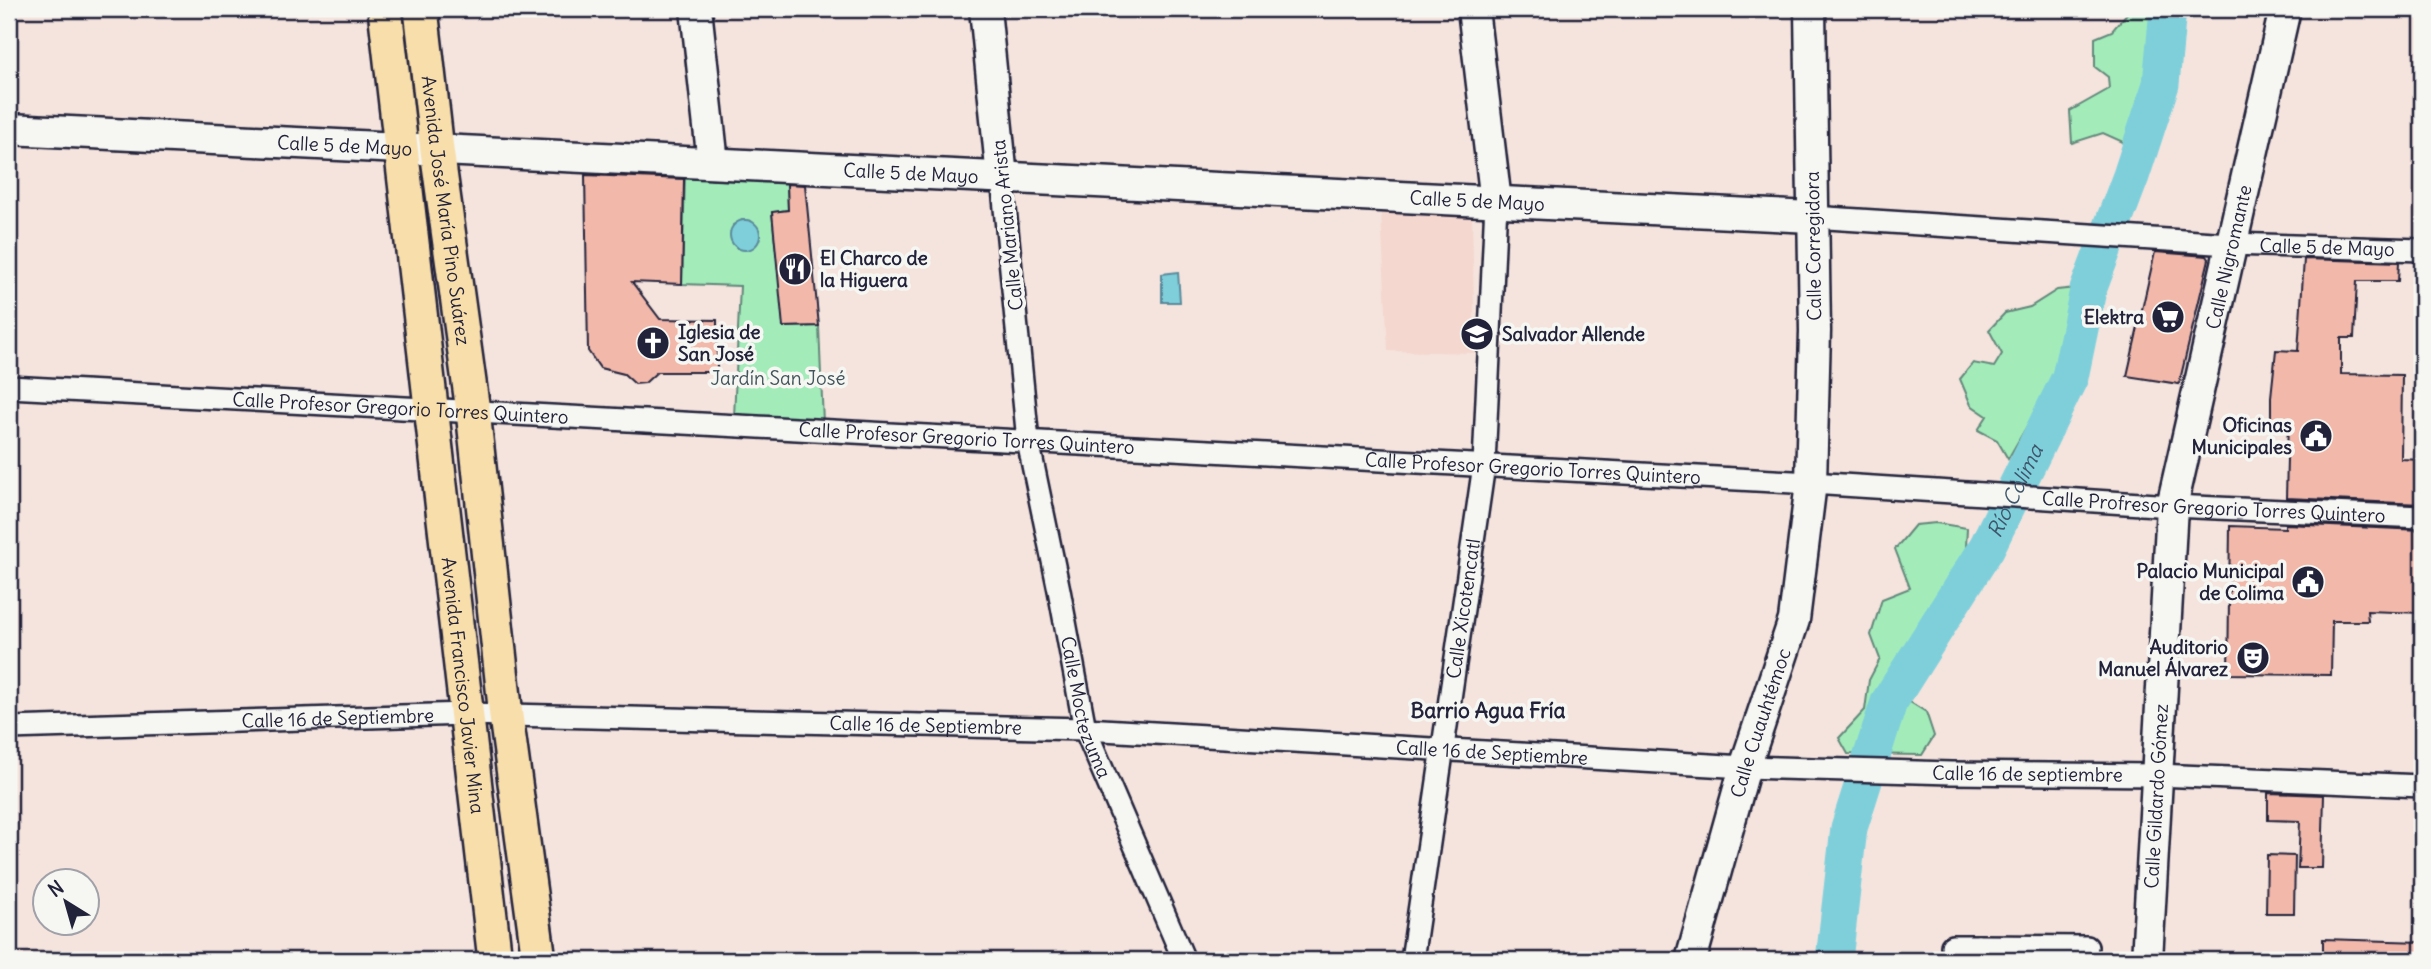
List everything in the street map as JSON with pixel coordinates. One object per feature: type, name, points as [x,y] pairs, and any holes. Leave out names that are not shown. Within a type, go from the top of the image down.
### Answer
[{"type":"main road","name":"Avenida José María Pino Suárez","points":[[385,9],[431,410]]},
{"type":"main road","name":"Avenida José María Pino Suárez","points":[[421,9],[437,150],[473,411]]},
{"type":"main road","name":"Avenida Francisco Javier Mina","points":[[431,410],[495,960]]},
{"type":"main road","name":"Avenida Francisco Javier Mina","points":[[473,411],[506,716],[539,960]]},
{"type":"street","points":[[696,9],[713,163]]},
{"type":"street","name":"Calle Mariano Arista","points":[[985,9],[1028,441]]},
{"type":"street","points":[[1473,9],[1496,202]]},
{"type":"street","name":"Calle Corregidora","points":[[1810,9],[1815,331],[1811,483]]},
{"type":"street","name":"Calle Nigromante","points":[[2172,506],[2285,9]]},
{"type":"street","name":"Calle 5 de Mayo","points":[[9,129],[1812,217],[2230,244],[2422,250]]},
{"type":"street","name":"Calle Xicotencatl","points":[[1412,960],[1484,465],[1496,202]]},
{"type":"street","name":"Calle Profesor Gregorio Torres Quintero","points":[[9,387],[1924,490]]},
{"type":"street","name":"Calle Moctezuma","points":[[1028,441],[1085,729],[1184,960]]},
{"type":"street","name":"Calle Cuauhtémoc","points":[[1691,960],[1745,767],[1794,620],[1811,483]]},
{"type":"street","name":"Calle Profresor Gregorio Torres Quintero","points":[[1924,490],[2172,506],[2422,517]]},
{"type":"street","name":"Calle Gildardo Gómez","points":[[2147,960],[2172,506]]},
{"type":"street","name":"Calle 16 de Septiembre","points":[[9,728],[466,714],[1085,729],[1745,767],[1843,770]]},
{"type":"street","name":"Calle 16 de septiembre","points":[[1843,770],[2157,775],[2422,786]]},
{"type":"street","points":[[1952,946],[1978,953],[2087,947]]},
{"type":"shaded area","points":[[1381,212],[1472,215],[1475,353],[1388,351]]},
{"type":"green space","points":[[2152,10],[2153,80],[2125,143],[2103,133],[2072,143],[2070,111],[2109,89],[2108,77],[2095,67],[2095,38],[2112,31],[2129,11]]},
{"type":"green space","name":"Jardín San José","points":[[685,175],[787,180],[788,210],[772,212],[784,327],[819,326],[823,423],[734,417],[740,286],[682,284]],"holes":[[[742,220],[751,221],[758,228],[751,248],[737,248],[733,225]]]},
{"type":"green space","points":[[2076,288],[2054,379],[2008,459],[1997,440],[1978,430],[1987,416],[1971,405],[1960,379],[1973,363],[1994,367],[2002,354],[1989,330],[2005,313],[2030,307],[2057,290]]},
{"type":"green space","points":[[1936,523],[1967,528],[1965,565],[1953,614],[1917,646],[1919,673],[1902,697],[1926,712],[1934,736],[1922,755],[1848,754],[1839,738],[1865,710],[1869,680],[1880,659],[1871,635],[1882,599],[1910,588],[1895,549],[1915,525]]},
{"type":"water","points":[[745,220],[756,224],[760,235],[756,246],[745,250],[734,246],[730,235],[734,224]]},
{"type":"water","points":[[1178,272],[1180,302],[1162,302],[1162,274]]},
{"type":"building","points":[[585,175],[684,179],[682,284],[632,282],[660,319],[717,320],[717,372],[657,372],[645,383],[635,384],[624,374],[600,368],[588,351]]},
{"type":"building","name":"El Charco de la Higuera","points":[[787,184],[805,185],[819,326],[783,327],[772,212],[788,210]]},
{"type":"building","name":"Elektra","points":[[2155,252],[2207,256],[2209,259],[2179,384],[2127,376]]},
{"type":"building","points":[[2304,259],[2399,262],[2398,281],[2357,281],[2354,338],[2341,338],[2341,374],[2402,375],[2401,459],[2422,460],[2422,504],[2286,498],[2288,420],[2271,420],[2271,397],[2276,350],[2298,351]]},
{"type":"building","points":[[2285,524],[2422,530],[2422,613],[2367,611],[2368,621],[2332,621],[2331,675],[2228,674],[2230,526],[2285,528]]},
{"type":"building","points":[[2268,793],[2324,795],[2322,868],[2298,868],[2300,821],[2268,820]]},
{"type":"building","points":[[2267,855],[2295,856],[2294,913],[2266,913]]},
{"type":"building","points":[[2323,939],[2422,942],[2422,960],[2323,960]]},
{"type":"waterway","name":"Río Colima","points":[[1834,960],[1849,828],[1889,702],[1987,547],[2070,377],[2088,290],[2131,176],[2161,84],[2168,9]]},
{"type":"place","name":"El Charco de la Higuera","points":[[795,269]]},
{"type":"place","name":"Elektra","points":[[2168,317]]},
{"type":"place","name":"Salvador Allende","points":[[1477,334]]},
{"type":"place","name":"Iglesia de San José","points":[[653,343]]},
{"type":"place","name":"Oficinas Municipales","points":[[2316,436]]},
{"type":"place","name":"Palacio Municipal de Colima","points":[[2308,582]]},
{"type":"place","name":"Auditorio Manuel Álvarez","points":[[2253,658]]},
{"type":"district","name":"Barrio Agua Fría","points":[[1488,710]]}]
